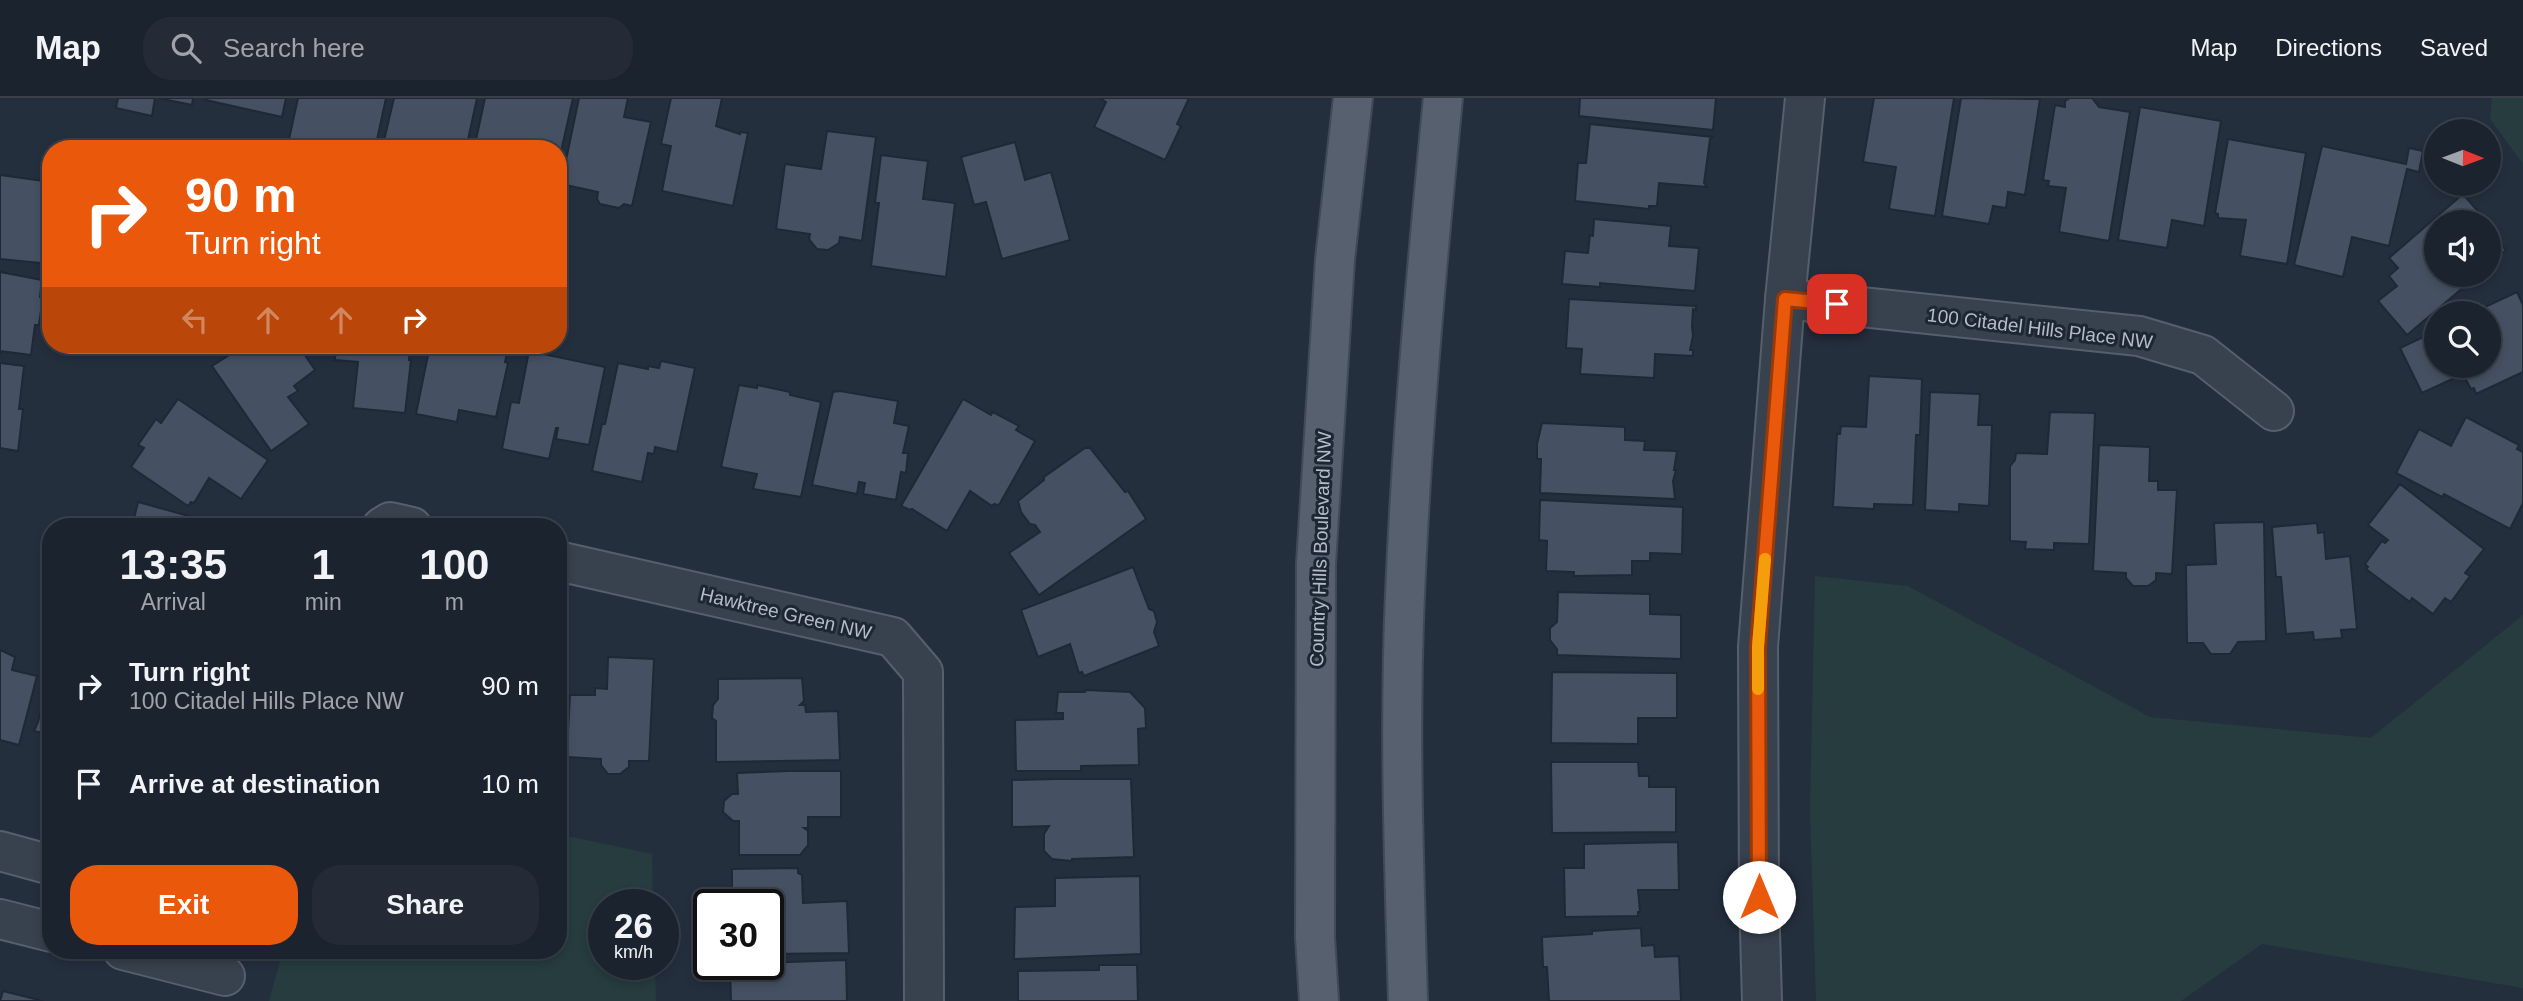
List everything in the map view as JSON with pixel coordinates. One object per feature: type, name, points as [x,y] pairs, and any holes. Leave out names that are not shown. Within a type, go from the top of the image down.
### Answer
[{"type":"main road","name":"Country Hills Boulevard NW","points":[[1318,1001],[1315,937],[1316,564],[1335,259],[1353,98]]},
{"type":"main road","points":[[1408,1001],[1403,798],[1405,596],[1422,321],[1443,98]]},
{"type":"street","points":[[1762,1001],[1758,647],[1785,299],[1805,98]]},
{"type":"street","name":"100 Citadel Hills Place NW","points":[[1785,299],[2140,336],[2203,355],[2274,411]]},
{"type":"street","name":"Hawktree Green NW","points":[[567,563],[893,637],[923,672],[924,1001]]},
{"type":"street","points":[[0,851],[42,863]]},
{"type":"street","points":[[0,919],[42,930]]},
{"type":"street","points":[[158,959],[225,976]]},
{"type":"green space","points":[[2492,98],[2523,98],[2523,164],[2501,134],[2501,119],[2490,119]]},
{"type":"green space","points":[[1815,576],[1908,586],[2150,717],[2371,738],[2523,615],[2523,988],[2262,944],[2181,1001],[1816,1001],[1810,810]]},
{"type":"green space","points":[[567,836],[652,854],[653,889],[588,889],[588,980],[655,980],[656,1001],[269,1001],[281,959],[567,959]]},
{"type":"building","points":[[118,98],[155,98],[152,116],[116,108]]},
{"type":"building","points":[[158,98],[193,98],[192,105]]},
{"type":"building","points":[[286,98],[282,117],[206,100]]},
{"type":"building","points":[[298,98],[386,98],[377,140],[289,140]]},
{"type":"building","points":[[394,98],[477,98],[468,140],[384,140]]},
{"type":"building","points":[[485,98],[573,98],[564,140],[476,140]]},
{"type":"building","points":[[579,98],[628,98],[624,117],[651,122],[632,206],[624,204],[619,208],[600,204],[597,199],[598,192],[567,185],[567,155]]},
{"type":"building","points":[[671,98],[722,98],[716,126],[740,134],[748,133],[733,206],[662,191],[671,146],[661,144]]},
{"type":"building","points":[[1100,98],[1189,98],[1177,124],[1181,126],[1165,160],[1094,127],[1106,102]]},
{"type":"building","points":[[1580,98],[1716,98],[1713,130],[1579,116]]},
{"type":"building","points":[[1874,98],[1954,98],[1935,216],[1889,209],[1896,167],[1863,162]]},
{"type":"building","points":[[1961,98],[2040,99],[2025,195],[2008,192],[2006,208],[1993,206],[1989,224],[1942,216]]},
{"type":"building","points":[[2070,98],[2092,98],[2099,107],[2130,112],[2109,241],[2059,232],[2066,188],[2048,186],[2049,181],[2043,180],[2055,105],[2065,107],[2065,101]]},
{"type":"building","points":[[2140,107],[2221,121],[2204,226],[2172,220],[2167,248],[2118,240]]},
{"type":"building","points":[[1590,124],[1713,137],[1710,139],[1704,183],[1707,187],[1659,183],[1657,206],[1649,206],[1649,209],[1575,201],[1578,163],[1586,163]]},
{"type":"building","points":[[827,131],[876,137],[862,241],[840,237],[839,243],[828,250],[817,249],[809,239],[810,234],[776,229],[785,164],[821,169]]},
{"type":"building","points":[[2228,139],[2306,153],[2287,264],[2240,256],[2246,220],[2218,218],[2215,213]]},
{"type":"building","points":[[1015,142],[1025,180],[1051,172],[1070,240],[1002,259],[986,202],[974,205],[961,157]]},
{"type":"building","points":[[2322,146],[2406,164],[2409,148],[2423,151],[2419,172],[2407,169],[2389,246],[2352,237],[2343,277],[2294,265]]},
{"type":"building","points":[[881,155],[928,161],[923,199],[955,203],[946,277],[871,266],[879,203],[875,203]]},
{"type":"building","points":[[0,175],[42,181],[41,263],[0,259]]},
{"type":"building","points":[[2461,196],[2465,196],[2477,210],[2444,210]]},
{"type":"building","points":[[1594,219],[1671,226],[1669,246],[1699,248],[1695,291],[1600,283],[1600,287],[1562,284],[1565,251],[1588,253]]},
{"type":"building","points":[[2424,228],[2424,287],[2464,287],[2447,301],[2424,301],[2424,321],[2407,335],[2378,301],[2397,286],[2389,276],[2398,268],[2389,258]]},
{"type":"building","points":[[0,272],[42,280],[39,325],[35,325],[31,355],[1,351],[0,355]]},
{"type":"building","points":[[2517,292],[2523,305],[2523,372],[2476,394],[2465,378],[2501,378],[2501,301],[2498,301]]},
{"type":"building","points":[[1569,299],[1696,306],[1696,310],[1693,309],[1690,350],[1693,350],[1693,356],[1655,354],[1654,378],[1580,374],[1582,349],[1566,348]]},
{"type":"building","points":[[2424,337],[2424,378],[2454,378],[2422,393],[2400,348]]},
{"type":"building","points":[[304,354],[315,370],[294,386],[298,391],[288,397],[309,424],[271,451],[212,366],[229,355]]},
{"type":"building","points":[[335,354],[409,354],[405,413],[353,408],[358,362],[335,360]]},
{"type":"building","points":[[428,354],[507,354],[505,362],[508,363],[496,417],[459,410],[457,422],[416,414]]},
{"type":"building","points":[[528,354],[543,354],[605,367],[589,445],[556,439],[556,428],[549,459],[502,449],[511,402],[519,403]]},
{"type":"building","points":[[661,361],[695,368],[677,452],[655,447],[654,454],[648,453],[642,482],[592,471],[618,363],[648,369],[648,366],[659,368]]},
{"type":"building","points":[[0,363],[24,366],[18,451],[0,448]]},
{"type":"building","points":[[1869,376],[1922,379],[1913,505],[1874,504],[1874,509],[1833,507],[1837,434],[1840,434],[1841,426],[1866,427]]},
{"type":"building","points":[[739,385],[757,388],[757,385],[821,402],[801,497],[753,489],[757,474],[721,467]]},
{"type":"building","points":[[833,392],[898,401],[894,423],[909,426],[903,453],[908,453],[906,473],[901,472],[896,500],[863,494],[865,483],[859,482],[857,494],[812,485]]},
{"type":"building","points":[[1930,392],[1980,394],[1978,425],[1992,425],[1989,506],[1959,504],[1959,512],[1925,510]]},
{"type":"building","points":[[178,399],[268,460],[241,499],[209,478],[194,503],[191,502],[188,506],[131,467],[144,448],[138,445],[156,419],[161,423]]},
{"type":"building","points":[[963,399],[991,415],[993,412],[1019,426],[1016,430],[1035,441],[999,505],[992,506],[970,491],[947,531],[912,509],[901,506]]},
{"type":"building","points":[[2050,412],[2095,413],[2089,544],[2054,543],[2054,550],[2025,549],[2026,542],[2010,541],[2010,466],[2016,453],[2047,454]]},
{"type":"building","points":[[2466,417],[2519,445],[2517,449],[2523,452],[2523,503],[2510,529],[2444,494],[2442,497],[2396,473],[2419,429],[2451,446]]},
{"type":"building","points":[[1542,423],[1625,427],[1625,440],[1645,441],[1644,450],[1677,451],[1673,481],[1675,499],[1540,493],[1541,459],[1537,459],[1537,444]]},
{"type":"building","points":[[2099,445],[2150,447],[2149,481],[2158,481],[2158,490],[2177,490],[2172,574],[2156,573],[2156,580],[2148,586],[2133,586],[2126,578],[2126,573],[2093,571]]},
{"type":"building","points":[[1085,448],[1090,448],[1125,492],[1128,491],[1146,519],[1039,595],[1009,553],[1040,532],[1021,512],[1018,501],[1044,480],[1044,477]]},
{"type":"building","points":[[2400,484],[2484,549],[2465,573],[2470,576],[2451,602],[2445,598],[2433,614],[2412,598],[2410,602],[2366,569],[2368,567],[2365,564],[2382,541],[2385,543],[2388,540],[2368,525]]},
{"type":"building","points":[[1540,500],[1683,507],[1682,554],[1650,553],[1650,561],[1632,561],[1632,575],[1574,576],[1574,572],[1546,571],[1547,541],[1539,540]]},
{"type":"building","points":[[138,502],[196,518],[134,518]]},
{"type":"building","points":[[2264,522],[2266,641],[2238,642],[2230,654],[2211,654],[2203,643],[2187,643],[2186,565],[2216,564],[2214,523]]},
{"type":"building","points":[[2317,523],[2318,533],[2324,532],[2326,559],[2350,556],[2357,629],[2341,630],[2342,638],[2314,640],[2313,632],[2286,634],[2281,577],[2276,577],[2272,527]]},
{"type":"building","points":[[1133,567],[1149,609],[1154,611],[1157,622],[1154,632],[1159,646],[1084,676],[1082,672],[1079,673],[1070,644],[1038,657],[1021,610]]},
{"type":"building","points":[[1558,592],[1650,594],[1650,614],[1681,615],[1681,659],[1557,655],[1557,649],[1550,640],[1550,628],[1557,622]]},
{"type":"building","points":[[0,650],[15,657],[12,670],[37,676],[19,745],[0,740]]},
{"type":"building","points":[[608,657],[654,659],[649,761],[629,761],[629,767],[620,774],[608,774],[601,765],[601,759],[567,757],[570,695],[595,695],[595,688],[607,689]]},
{"type":"building","points":[[1552,672],[1677,673],[1677,718],[1638,718],[1638,744],[1551,743]]},
{"type":"building","points":[[802,678],[804,701],[800,705],[805,705],[806,712],[838,711],[840,760],[716,762],[716,721],[712,718],[713,705],[718,699],[718,679]]},
{"type":"building","points":[[1058,692],[1130,692],[1145,708],[1146,728],[1138,729],[1139,765],[1081,766],[1081,771],[1016,771],[1015,720],[1063,719],[1063,713],[1056,713]]},
{"type":"building","points":[[42,707],[42,733],[34,731]]},
{"type":"building","points":[[1551,762],[1638,762],[1639,776],[1649,776],[1649,787],[1676,787],[1676,832],[1552,833]]},
{"type":"building","points":[[841,771],[841,817],[808,817],[808,828],[804,828],[808,831],[808,845],[800,855],[739,855],[739,821],[733,821],[723,812],[724,801],[732,794],[738,794],[737,773]]},
{"type":"building","points":[[1131,779],[1134,857],[1072,861],[1052,859],[1044,851],[1044,834],[1049,826],[1012,827],[1012,780]]},
{"type":"building","points":[[1678,842],[1679,890],[1638,890],[1638,916],[1565,917],[1564,868],[1584,868],[1584,844]]},
{"type":"building","points":[[798,868],[798,873],[802,875],[803,903],[847,901],[849,953],[784,954],[784,889],[732,889],[732,869]]},
{"type":"building","points":[[1140,876],[1141,954],[1014,959],[1015,907],[1055,906],[1055,878]]},
{"type":"building","points":[[1641,928],[1642,946],[1654,945],[1655,957],[1679,956],[1681,1001],[1549,1001],[1547,967],[1543,967],[1542,937]]},
{"type":"building","points":[[846,960],[847,1001],[731,1001],[730,980],[784,980],[784,962]]},
{"type":"building","points":[[1099,965],[1137,965],[1138,1001],[1018,1001],[1018,971],[1099,970]]},
{"type":"building","points":[[3,991],[43,1001],[0,1001]]},
{"type":"slow traffic","points":[[1758,689],[1758,647],[1765,559]]},
{"type":"route","points":[[1759,897],[1758,647],[1785,299],[1837,304]]}]
